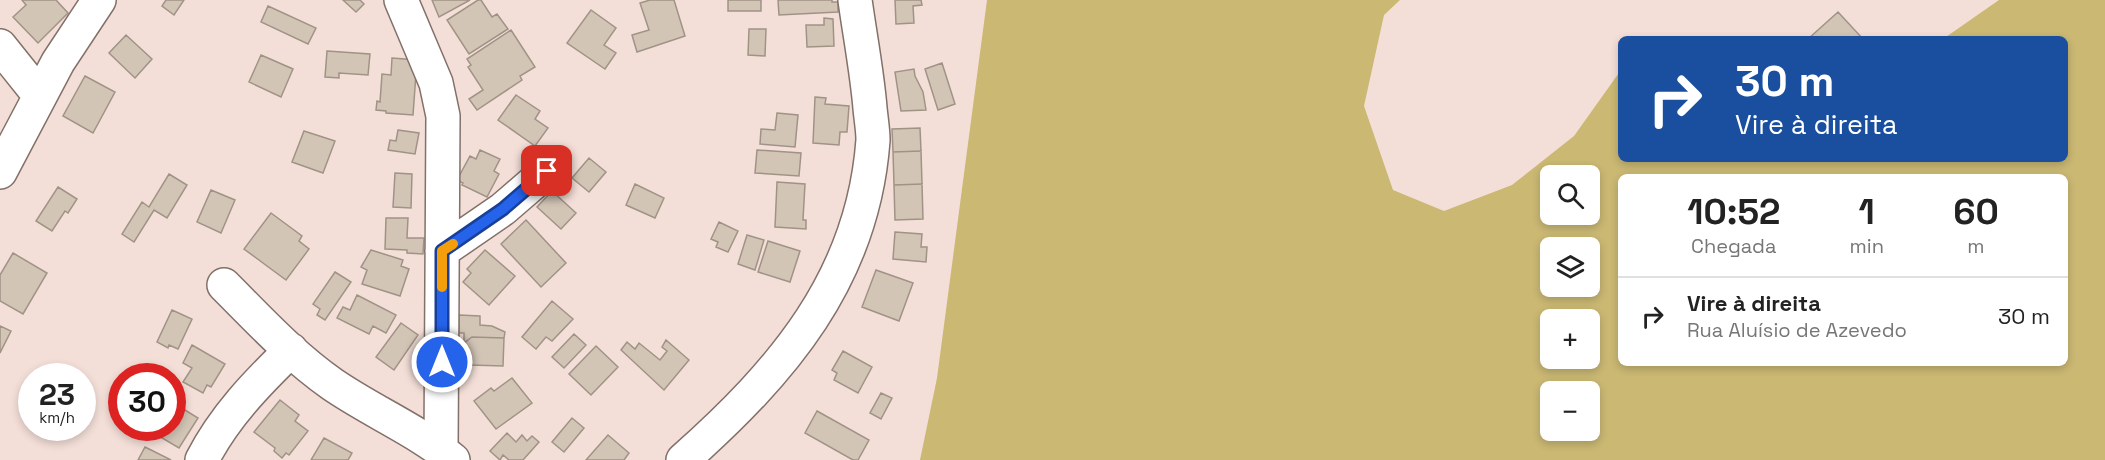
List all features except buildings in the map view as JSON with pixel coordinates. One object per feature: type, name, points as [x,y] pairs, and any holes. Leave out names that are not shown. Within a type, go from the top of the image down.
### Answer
[{"type":"street","points":[[0,172],[58,62],[99,0]]},
{"type":"street","points":[[401,0],[436,83],[443,116],[442,251],[447,455]]},
{"type":"street","points":[[683,460],[744,403],[780,364],[817,312],[844,262],[863,207],[873,139],[855,0]]},
{"type":"street","points":[[0,46],[40,96]]},
{"type":"street","points":[[442,251],[503,209],[547,171]]},
{"type":"street","points":[[224,285],[291,350],[339,388],[447,455]]},
{"type":"street","points":[[202,460],[231,413],[256,384],[291,350]]},
{"type":"shaded area","points":[[987,0],[1400,0],[1384,15],[1364,106],[1393,190],[1444,211],[1512,185],[1574,136],[1618,74],[1618,162],[2068,162],[2068,36],[1947,36],[1999,0],[2105,0],[2105,460],[920,460],[937,378]]},
{"type":"slow traffic","points":[[442,287],[442,251],[453,244]]},
{"type":"route","points":[[442,362],[442,251],[503,209],[547,171]]}]
